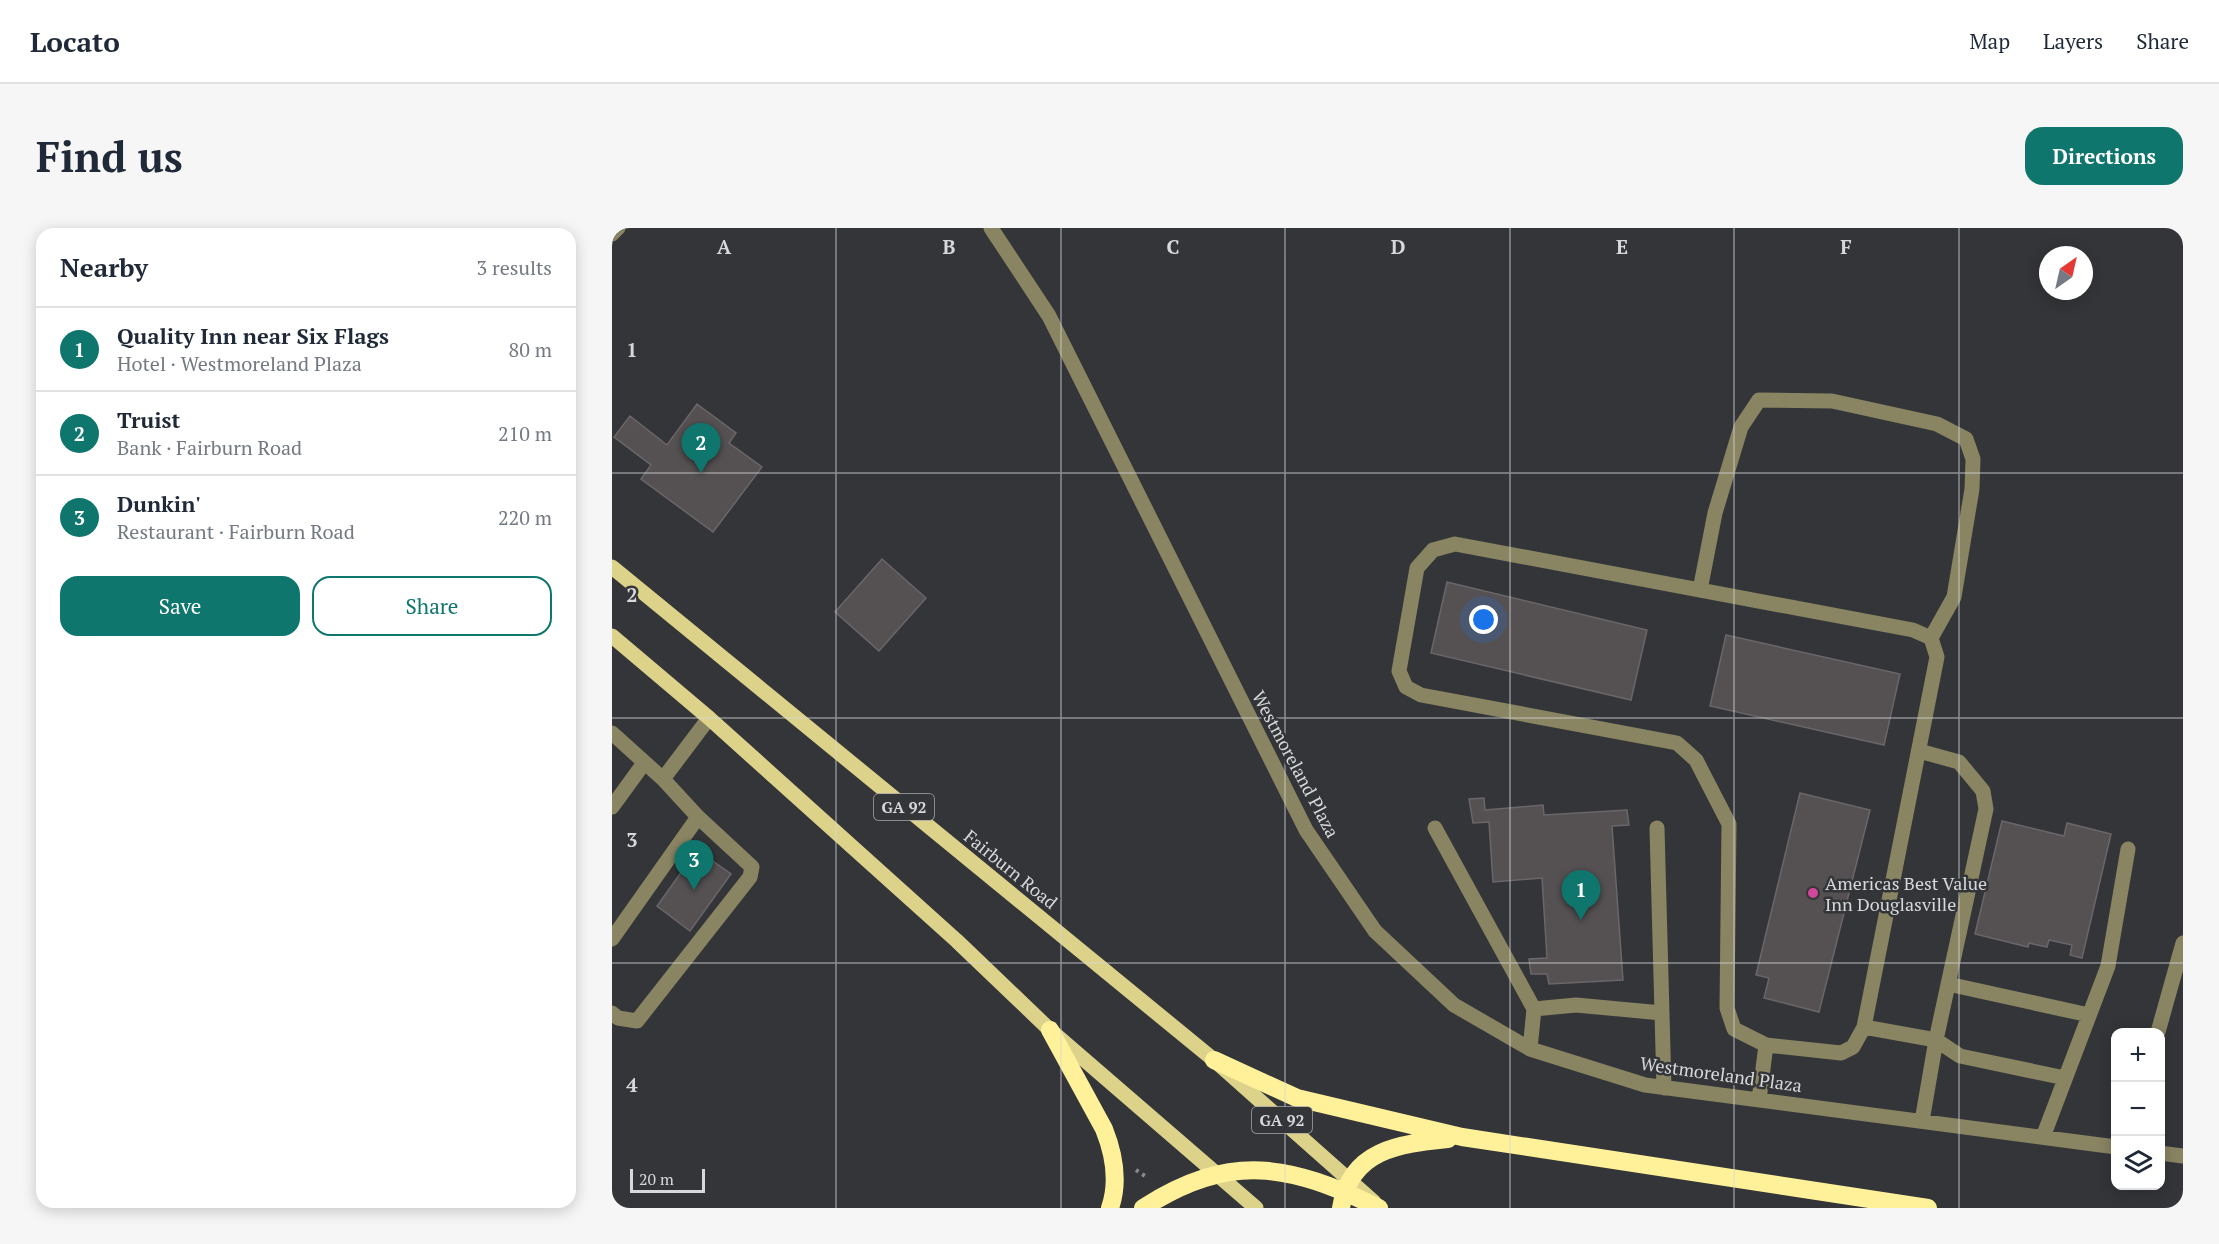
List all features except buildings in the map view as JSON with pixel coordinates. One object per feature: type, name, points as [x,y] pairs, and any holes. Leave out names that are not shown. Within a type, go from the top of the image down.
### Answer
[{"type":"highway","points":[[1050,1030],[1111,1146],[1115,1184],[1110,1208]]},
{"type":"highway","points":[[1214,1060],[1297,1098],[1462,1137],[1928,1208]]},
{"type":"highway","points":[[1345,1193],[1373,1156],[1389,1147],[1462,1137]]},
{"type":"highway","points":[[1143,1208],[1183,1185],[1216,1174],[1259,1169],[1290,1174],[1380,1208]]},
{"type":"main road","name":"Fairburn Road","points":[[612,567],[1214,1060],[1345,1193]]},
{"type":"main road","points":[[612,636],[709,718],[957,941],[1050,1030],[1256,1208]]},
{"type":"street","points":[[612,234],[618,228]]},
{"type":"street","name":"Westmoreland Plaza","points":[[991,228],[1049,316],[1306,830],[1375,931],[1454,1005],[1530,1049],[1645,1085],[2111,1146]]},
{"type":"street","points":[[1700,590],[1715,513],[1741,426],[1760,400],[1832,401],[1937,424],[1966,439],[1973,459],[1972,489],[1954,597],[1931,638],[1937,657],[1864,1027],[1853,1047],[1841,1053],[1766,1045],[1734,1029],[1727,1008],[1729,824],[1696,760],[1677,743],[1421,696],[1406,687],[1399,670],[1418,568],[1433,550],[1455,544],[1913,630],[1931,638]]},
{"type":"street","points":[[663,779],[709,718]]},
{"type":"street","points":[[612,733],[663,779],[698,817],[752,867],[750,877],[637,1021],[618,1018],[612,1013]]},
{"type":"street","points":[[1918,751],[1959,762],[1983,791],[1986,809],[1936,1041],[1922,1121]]},
{"type":"street","points":[[612,807],[644,763]]},
{"type":"street","points":[[612,939],[698,817]]},
{"type":"street","points":[[1435,828],[1534,1009],[1530,1049]]},
{"type":"street","points":[[1657,828],[1664,1088]]},
{"type":"street","points":[[2043,1137],[2108,966],[2128,849]]},
{"type":"street","points":[[2159,1028],[2183,943]]},
{"type":"street","points":[[1948,984],[2089,1016]]},
{"type":"street","points":[[1534,1009],[1576,1005],[1662,1013]]},
{"type":"street","points":[[1864,1027],[1936,1041],[1960,1056],[2065,1078]]},
{"type":"street","points":[[1759,1100],[1766,1045]]},
{"type":"street","points":[[2165,1154],[2183,1156]]},
{"type":"place","name":"Truist","points":[[701,473]]},
{"type":"place","name":"Dunkin'","points":[[694,890]]},
{"type":"place","name":"Americas Best Value Inn Douglasville","points":[[1813,893]]},
{"type":"place","name":"Quality Inn near Six Flags","points":[[1581,920]]}]
